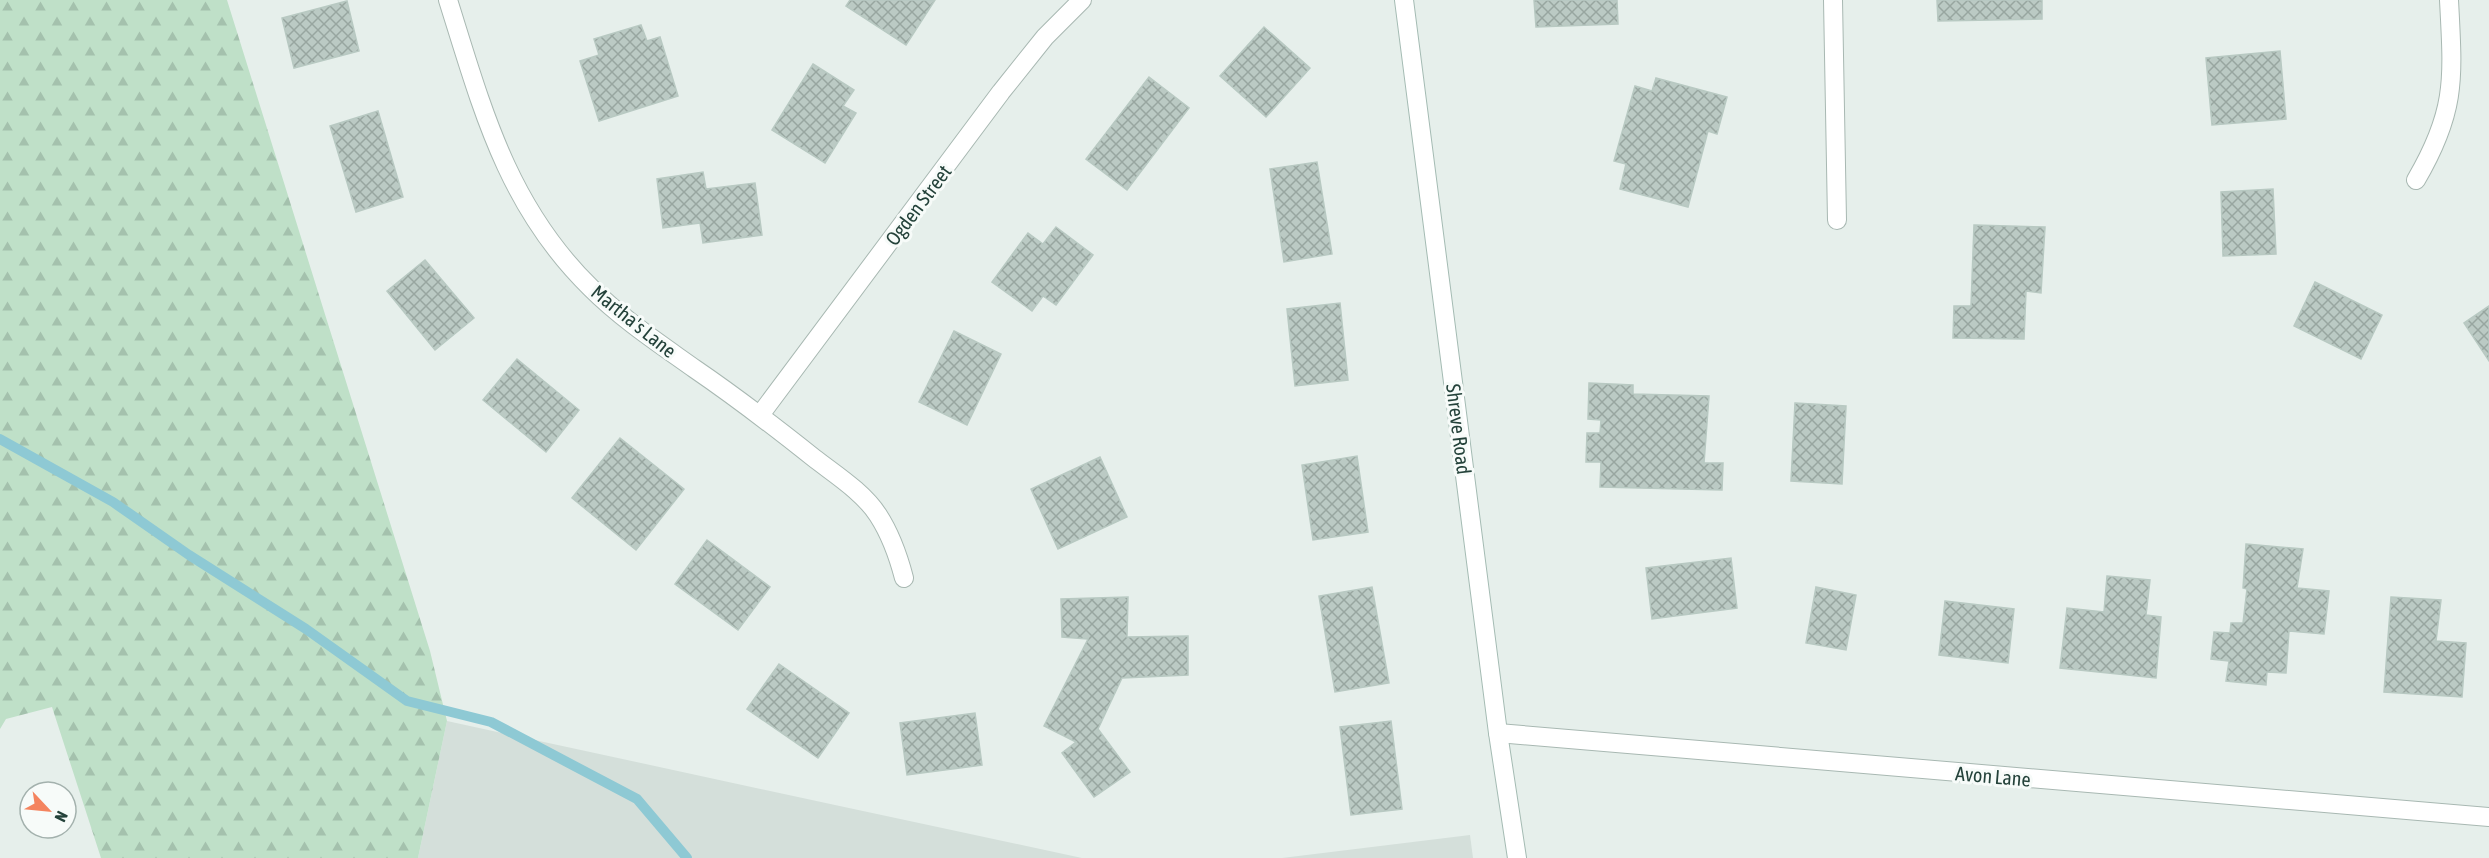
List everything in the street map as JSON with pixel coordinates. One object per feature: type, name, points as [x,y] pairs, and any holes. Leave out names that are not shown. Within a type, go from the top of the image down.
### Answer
[{"type":"street","name":"Martha's Lane","points":[[448,0],[489,130],[514,186],[549,239],[591,289],[649,336],[760,415],[851,487],[877,513],[895,544],[904,578]]},
{"type":"street","name":"Ogden Street","points":[[760,415],[1001,92],[1045,37],[1082,0]]},
{"type":"street","name":"Shreve Road","points":[[1404,0],[1498,733],[1517,858]]},
{"type":"street","points":[[1833,0],[1838,220]]},
{"type":"street","points":[[2416,180],[2436,145],[2448,109],[2453,69],[2449,0]]},
{"type":"street","name":"Avon Lane","points":[[1498,733],[2489,817]]},
{"type":"shaded area","points":[[447,721],[835,805],[1082,858],[418,858]]},
{"type":"shaded area","points":[[1470,835],[1473,858],[1282,858]]},
{"type":"green space","points":[[0,0],[227,0],[430,651],[447,721],[418,858],[101,858],[78,787],[78,780],[76,780],[52,707],[6,719],[0,729]]},
{"type":"building","points":[[850,0],[935,0],[906,45],[846,6]]},
{"type":"building","points":[[1534,0],[1617,0],[1618,24],[1536,27]]},
{"type":"building","points":[[1937,0],[2042,0],[2042,19],[1938,21]]},
{"type":"building","points":[[347,1],[359,51],[294,68],[282,18]]},
{"type":"building","points":[[641,25],[647,41],[660,37],[678,96],[599,121],[580,61],[599,55],[594,39]]},
{"type":"building","points":[[1264,27],[1310,68],[1266,117],[1220,76]]},
{"type":"building","points":[[2280,51],[2286,119],[2212,125],[2206,58]]},
{"type":"building","points":[[813,64],[854,90],[843,106],[856,113],[825,163],[772,130]]},
{"type":"building","points":[[1149,77],[1189,108],[1127,190],[1086,159]]},
{"type":"building","points":[[1656,78],[1727,97],[1717,134],[1708,131],[1688,207],[1620,189],[1626,164],[1614,161],[1635,86],[1652,91]]},
{"type":"building","points":[[378,111],[403,197],[356,212],[330,126]]},
{"type":"building","points":[[1317,162],[1332,254],[1284,262],[1270,169]]},
{"type":"building","points":[[703,172],[706,189],[755,183],[762,235],[703,243],[700,223],[663,228],[657,179]]},
{"type":"building","points":[[2273,189],[2276,254],[2223,256],[2221,192]]},
{"type":"building","points":[[1974,225],[2045,227],[2041,293],[2026,291],[2024,339],[1953,338],[1954,306],[1971,306]]},
{"type":"building","points":[[1056,227],[1093,255],[1056,305],[1043,296],[1032,311],[992,282],[1028,233],[1043,244]]},
{"type":"building","points":[[425,260],[474,318],[435,350],[387,291]]},
{"type":"building","points":[[2315,282],[2382,315],[2361,359],[2294,326]]},
{"type":"building","points":[[1340,303],[1348,380],[1295,386],[1287,309]]},
{"type":"building","points":[[2489,306],[2489,361],[2464,323]]},
{"type":"building","points":[[954,331],[1001,354],[967,425],[919,402]]},
{"type":"building","points":[[517,359],[579,410],[546,452],[483,400]]},
{"type":"building","points":[[1589,383],[1633,385],[1633,394],[1709,396],[1704,463],[1723,463],[1722,490],[1600,487],[1601,462],[1586,462],[1587,433],[1600,433],[1601,420],[1588,419]]},
{"type":"building","points":[[1795,403],[1846,406],[1842,484],[1791,481]]},
{"type":"building","points":[[620,438],[684,489],[636,550],[572,498]]},
{"type":"building","points":[[1357,456],[1368,532],[1313,540],[1302,465]]},
{"type":"building","points":[[1100,457],[1127,517],[1058,549],[1031,489]]},
{"type":"building","points":[[707,540],[770,587],[738,630],[675,584]]},
{"type":"building","points":[[2246,544],[2303,549],[2297,588],[2329,591],[2324,634],[2289,631],[2286,673],[2267,672],[2266,685],[2226,681],[2229,661],[2211,659],[2214,632],[2230,633],[2231,623],[2243,623],[2247,589],[2243,588]]},
{"type":"building","points":[[1731,558],[1737,608],[1652,619],[1646,568]]},
{"type":"building","points":[[2107,576],[2150,580],[2146,615],[2161,617],[2156,678],[2060,668],[2067,608],[2104,612]]},
{"type":"building","points":[[1372,587],[1389,683],[1335,692],[1319,596]]},
{"type":"building","points":[[1816,587],[1856,595],[1846,650],[1806,643]]},
{"type":"building","points":[[1128,597],[1127,637],[1188,636],[1188,675],[1122,678],[1098,729],[1130,772],[1094,797],[1062,753],[1076,742],[1044,726],[1088,639],[1062,637],[1061,599]]},
{"type":"building","points":[[2391,597],[2441,600],[2436,641],[2466,643],[2462,697],[2384,692]]},
{"type":"building","points":[[1945,601],[2014,609],[2008,663],[1939,655]]},
{"type":"building","points":[[779,664],[849,713],[818,758],[747,709]]},
{"type":"building","points":[[975,713],[982,765],[907,775],[900,723]]},
{"type":"building","points":[[1391,721],[1402,809],[1351,815],[1340,727]]},
{"type":"waterway","points":[[0,439],[113,502],[189,555],[306,629],[407,701],[491,722],[637,799],[687,858]]}]
